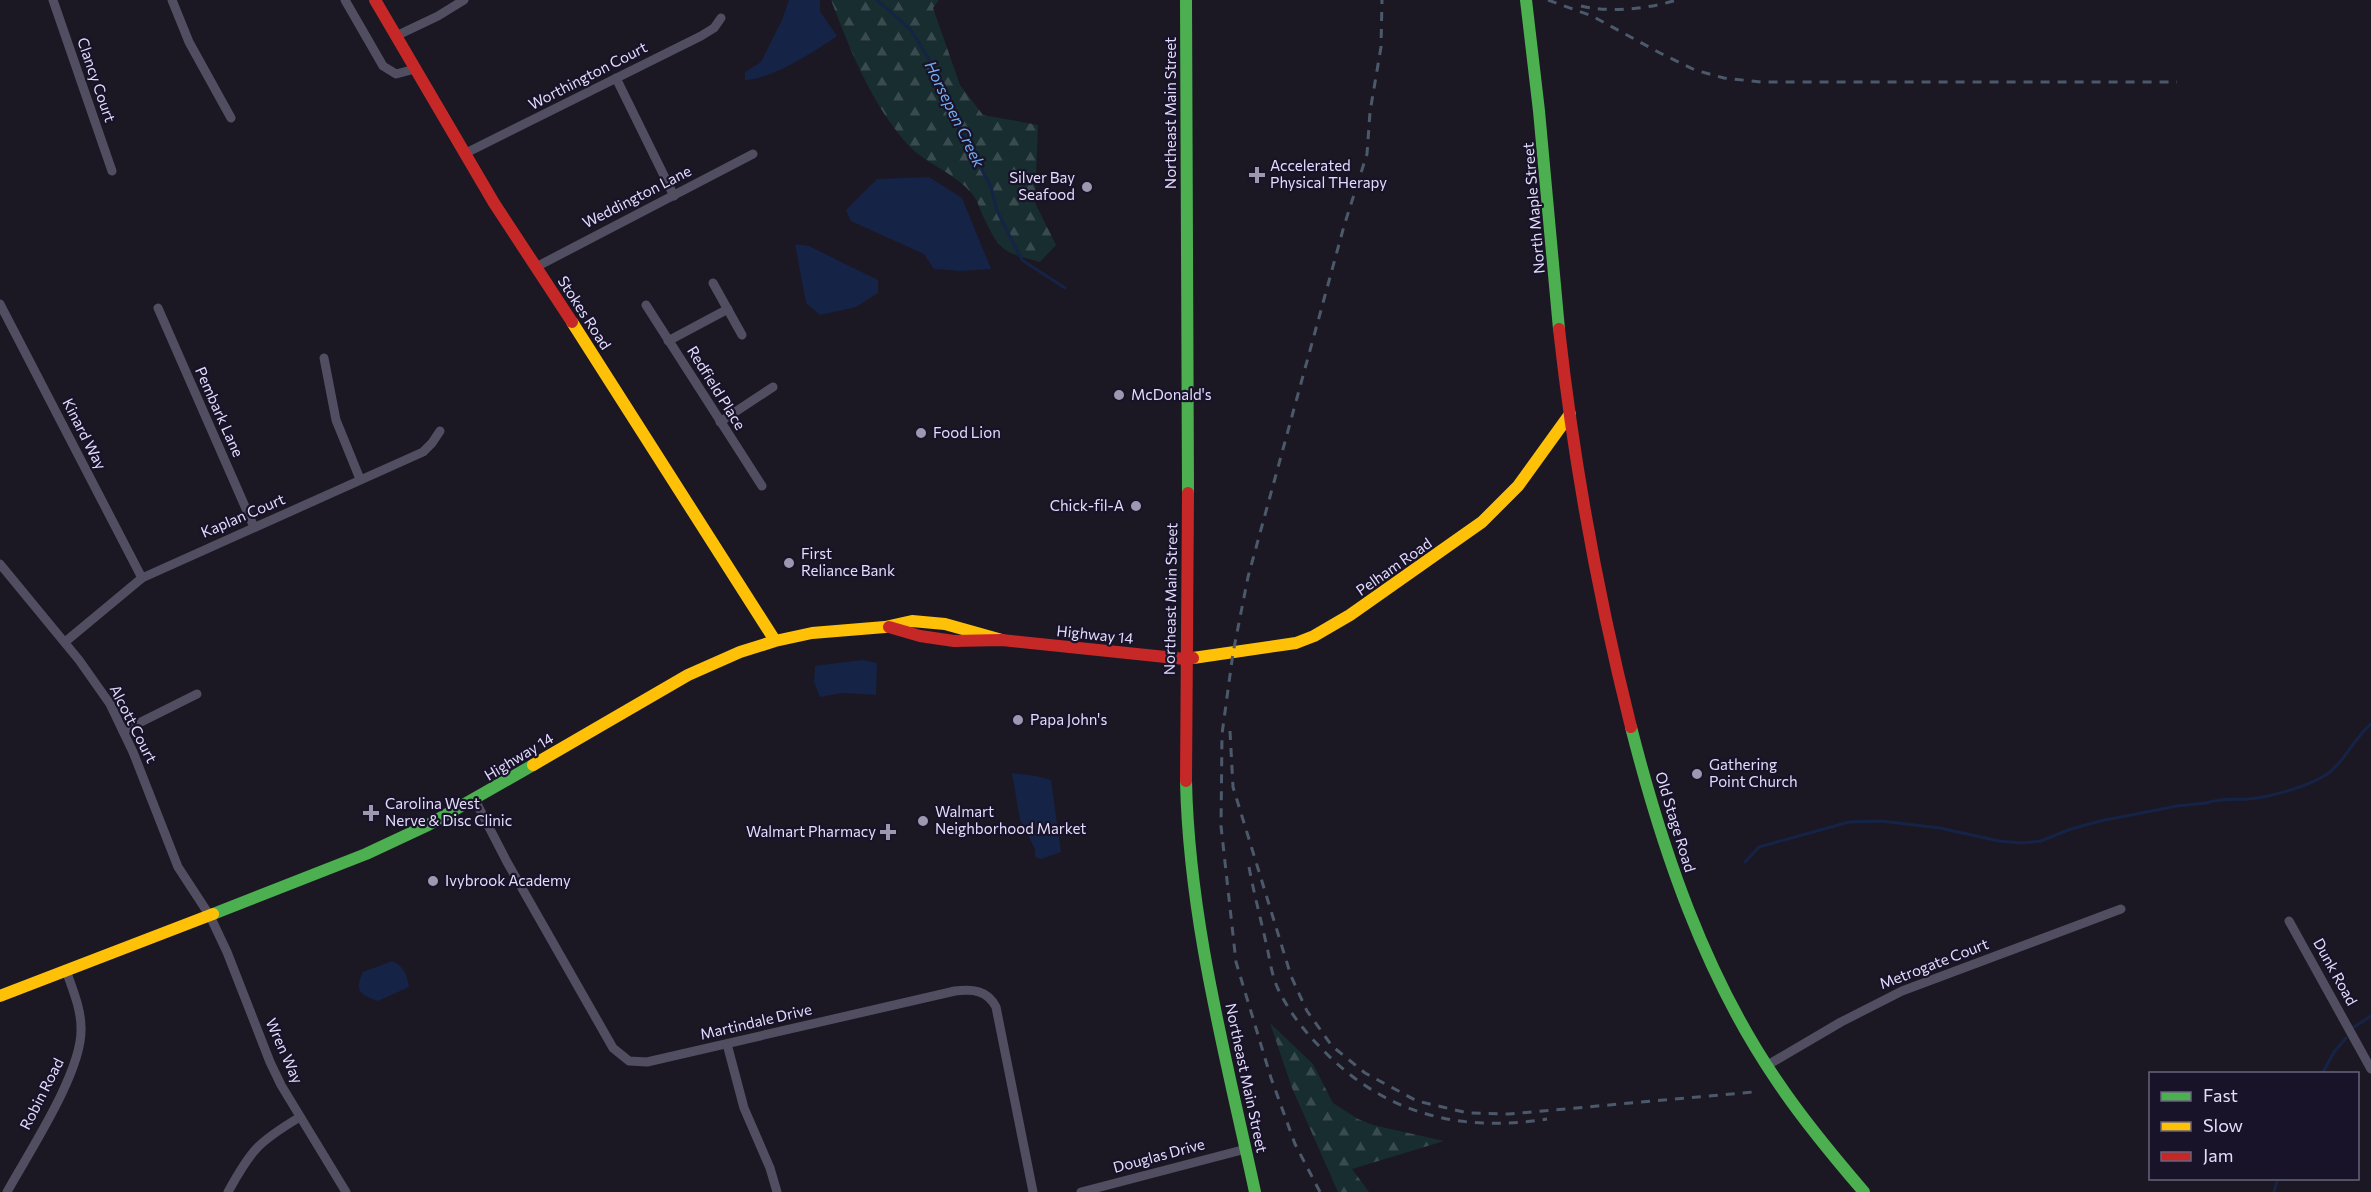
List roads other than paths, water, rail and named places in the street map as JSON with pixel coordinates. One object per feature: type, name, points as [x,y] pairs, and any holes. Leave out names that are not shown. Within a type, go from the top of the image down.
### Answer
[{"type":"street","points":[[172,0],[189,42],[231,118]]},
{"type":"street","points":[[345,0],[383,66],[396,74],[415,69]]},
{"type":"street","name":"Stokes Road","points":[[375,0],[464,154],[774,639]]},
{"type":"street","points":[[396,36],[438,16],[464,0]]},
{"type":"street","name":"Northeast Main Street","points":[[1186,0],[1188,518],[1185,765],[1193,878],[1210,984],[1255,1192]]},
{"type":"street","name":"North Maple Street","points":[[1526,0],[1537,75],[1556,296],[1570,414]]},
{"type":"street","name":"Clancy Court","points":[[56,1],[112,171]]},
{"type":"street","name":"Worthington Court","points":[[464,154],[701,36],[714,28],[722,18]]},
{"type":"street","points":[[616,78],[674,195]]},
{"type":"street","name":"Weddington Lane","points":[[536,267],[753,154]]},
{"type":"street","points":[[713,283],[742,335]]},
{"type":"street","name":"Kinard Way","points":[[0,304],[142,578]]},
{"type":"street","name":"Redfield Place","points":[[645,305],[762,486]]},
{"type":"street","name":"Pembark Lane","points":[[158,308],[254,527]]},
{"type":"street","points":[[669,341],[728,309]]},
{"type":"street","points":[[324,358],[336,420],[360,479]]},
{"type":"street","points":[[720,422],[773,387]]},
{"type":"street","name":"Pelham Road","points":[[1185,659],[1292,644],[1314,636],[1350,615],[1482,522],[1518,486],[1570,414]]},
{"type":"street","name":"Old Stage Road","points":[[1570,414],[1594,562],[1610,641],[1649,792],[1672,868],[1695,927],[1742,1026],[1766,1066],[1822,1145],[1864,1192]]},
{"type":"street","name":"Kaplan Court","points":[[64,642],[142,578],[423,452],[440,430]]},
{"type":"street","name":"Alcott Court","points":[[0,564],[64,642],[110,704],[178,867],[210,916]]},
{"type":"street","name":"Highway 14","points":[[0,996],[366,854],[475,800],[695,671],[774,639],[834,629],[887,627],[914,621],[971,629],[1002,640],[1185,659]]},
{"type":"street","points":[[123,731],[197,694]]},
{"type":"street","name":"Martindale Drive","points":[[475,800],[507,862],[616,1051],[629,1060],[641,1063],[956,991],[983,993],[996,1007],[1033,1192]]},
{"type":"street","name":"Metrogate Court","points":[[1766,1066],[1850,1017],[1902,991],[2121,909]]},
{"type":"street","name":"Wren Way","points":[[210,916],[227,952],[270,1062],[300,1118],[346,1192]]},
{"type":"street","name":"Dunk Road","points":[[2289,921],[2371,1069]]},
{"type":"street","name":"Robin Road","points":[[7,1192],[56,1102],[77,1057],[82,1030],[81,1017],[66,969]]},
{"type":"street","points":[[727,1044],[744,1108],[770,1168],[777,1192]]},
{"type":"street","points":[[228,1192],[246,1159],[255,1149],[266,1138],[300,1118]]},
{"type":"street","name":"Douglas Drive","points":[[1081,1192],[1246,1149]]},
{"type":"water","points":[[789,0],[820,0],[820,11],[837,36],[780,70],[745,80],[745,72],[761,62],[782,20]]},
{"type":"water","points":[[929,177],[962,198],[991,269],[961,271],[934,269],[924,254],[851,221],[846,210],[877,179]]},
{"type":"water","points":[[795,244],[809,246],[878,280],[878,293],[856,307],[820,315],[806,303]]},
{"type":"water","points":[[862,660],[877,663],[876,695],[842,693],[820,697],[814,682],[815,666]]},
{"type":"water","points":[[1012,773],[1051,780],[1061,852],[1041,859],[1035,857],[1035,849],[1020,820]]},
{"type":"water","points":[[392,961],[404,971],[409,987],[378,1001],[363,994],[359,984],[363,972]]},
{"type":"waterway","name":"Horsepen Creek","points":[[877,0],[911,30],[935,69],[945,100],[991,187],[997,211],[1022,260],[1065,288]]},
{"type":"waterway","points":[[1745,862],[1759,847],[1849,822],[1881,821],[1940,828],[1999,841],[2022,843],[2041,841],[2100,821],[2177,806],[2265,797],[2301,787],[2324,776],[2337,765],[2371,724]]},
{"type":"waterway","points":[[2354,1027],[2371,1016]]},
{"type":"waterway","points":[[2323,1072],[2334,1052],[2346,1038]]},
{"type":"waterway","points":[[2274,1192],[2277,1180]]},
{"type":"railway","points":[[1320,1192],[1295,1144],[1271,1078],[1236,962],[1221,826],[1222,734],[1233,653],[1248,577],[1344,226],[1367,154],[1370,112],[1381,47],[1382,0]]},
{"type":"railway","points":[[1548,0],[1592,16],[1695,70],[1724,78],[1761,82],[2177,82]]},
{"type":"railway","points":[[1581,6],[1629,9],[1677,0]]},
{"type":"railway","points":[[1230,731],[1233,787],[1291,976],[1307,1011],[1332,1046],[1365,1073],[1417,1101],[1468,1113],[1509,1114],[1753,1092]]},
{"type":"railway","points":[[1249,867],[1279,991],[1304,1029],[1346,1071],[1371,1089],[1425,1114],[1484,1123],[1515,1123],[1547,1119]]},
{"type":"place","name":"Accelerated Physical THerapy","points":[[1257,175]]},
{"type":"place","name":"Silver Bay Seafood","points":[[1087,187]]},
{"type":"place","name":"McDonald's","points":[[1119,395]]},
{"type":"place","name":"Food Lion","points":[[921,433]]},
{"type":"place","name":"Chick-fil-A","points":[[1136,506]]},
{"type":"place","name":"First Reliance Bank","points":[[789,563]]},
{"type":"place","name":"Papa John's","points":[[1018,720]]},
{"type":"place","name":"Gathering Point Church","points":[[1697,774]]},
{"type":"place","name":"Carolina West Nerve & Disc Clinic","points":[[371,813]]},
{"type":"place","name":"Walmart Neighborhood Market","points":[[923,821]]},
{"type":"place","name":"Walmart Pharmacy","points":[[888,832]]},
{"type":"place","name":"Ivybrook Academy","points":[[433,881]]}]
